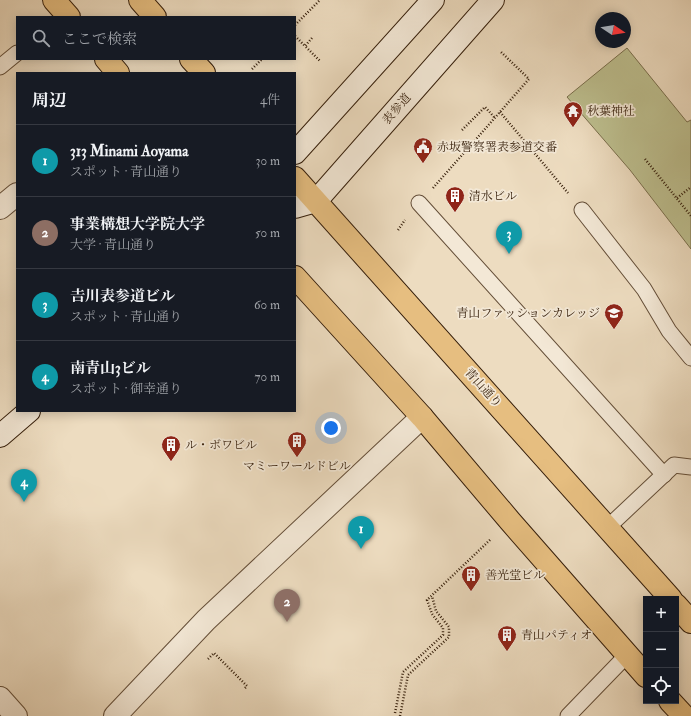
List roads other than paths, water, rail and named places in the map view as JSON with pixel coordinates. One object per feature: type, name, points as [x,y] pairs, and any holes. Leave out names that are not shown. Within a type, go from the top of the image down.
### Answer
[{"type":"highway","points":[[140,0],[154,16]]},
{"type":"highway","points":[[107,60],[117,72]]},
{"type":"highway","points":[[192,60],[203,72]]},
{"type":"highway","name":"青山通り","points":[[296,179],[668,596]]},
{"type":"highway","points":[[296,278],[422,417],[510,521],[643,673]]},
{"type":"highway","points":[[679,608],[691,622]]},
{"type":"highway","points":[[673,704],[684,716]]},
{"type":"main road","points":[[296,152],[433,0]]},
{"type":"main road","name":"表参道","points":[[316,201],[493,0]]},
{"type":"main road","points":[[0,208],[16,195]]},
{"type":"main road","points":[[296,207],[316,201]]},
{"type":"main road","points":[[0,436],[28,412]]},
{"type":"main road","points":[[115,716],[206,620],[422,417]]},
{"type":"main road","points":[[0,698],[16,716]]},
{"type":"lane","points":[[0,67],[16,54]]},
{"type":"lane","points":[[419,203],[664,475]]},
{"type":"lane","points":[[582,210],[644,289],[669,331],[691,358]]},
{"type":"lane","points":[[607,528],[674,465],[691,467]]},
{"type":"lane","points":[[568,716],[627,655]]},
{"type":"place","name":"秋葉神社","points":[[573,128]]},
{"type":"place","name":"赤坂警察署表参道交番","points":[[423,164]]},
{"type":"place","name":"清水ビル","points":[[455,213]]},
{"type":"place","name":"𠮷川表参道ビル","points":[[509,254]]},
{"type":"place","name":"青山ファッションカレッジ","points":[[614,330]]},
{"type":"place","name":"マミーワールドビル","points":[[297,458]]},
{"type":"place","name":"ル・ボワビル","points":[[171,462]]},
{"type":"place","name":"南青山3ビル","points":[[24,502]]},
{"type":"place","name":"313 Minami Aoyama","points":[[361,549]]},
{"type":"place","name":"善光堂ビル","points":[[471,592]]},
{"type":"place","name":"事業構想大学院大学","points":[[287,622]]},
{"type":"place","name":"青山パティオ","points":[[507,652]]}]
